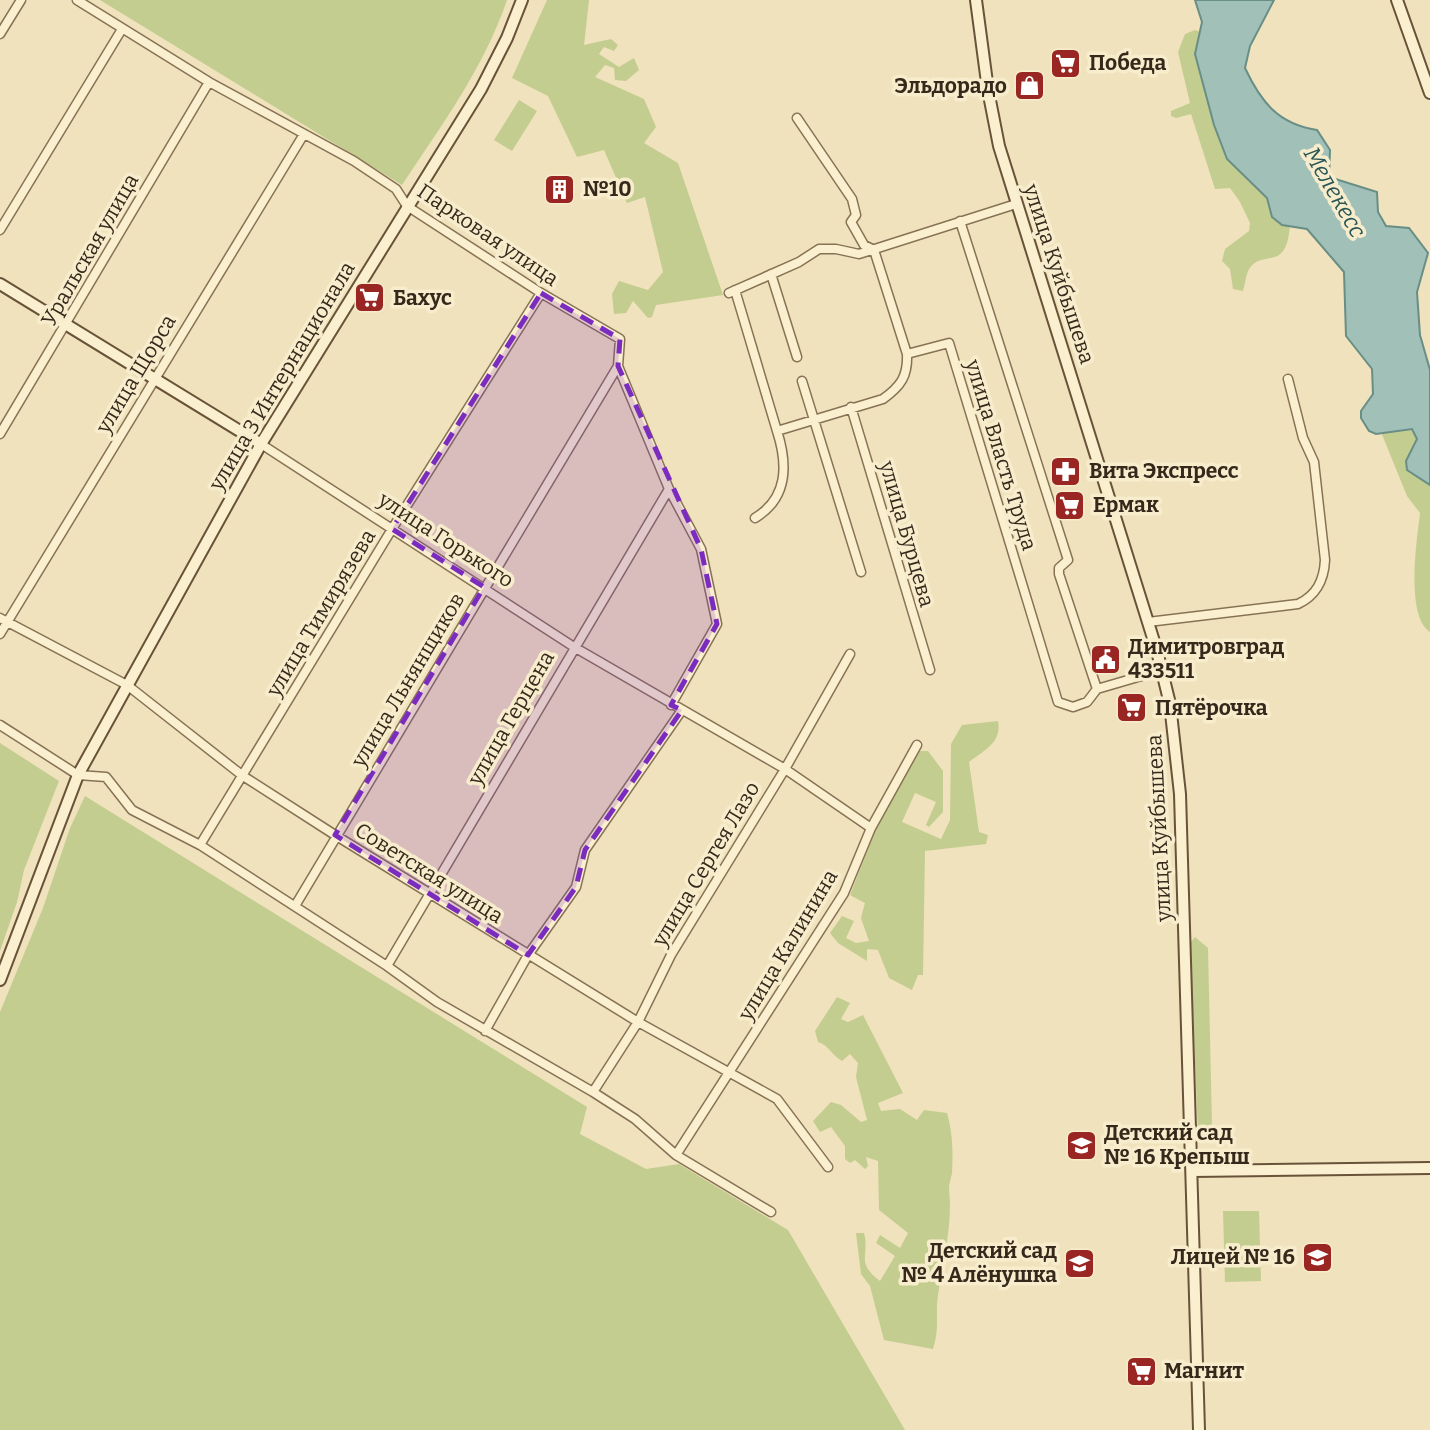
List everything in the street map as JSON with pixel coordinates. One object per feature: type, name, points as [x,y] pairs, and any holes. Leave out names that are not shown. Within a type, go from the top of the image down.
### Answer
[{"type":"main road","name":"улица 3 Интернационала","points":[[0,980],[78,775],[261,444],[481,89],[507,38],[522,0]]},
{"type":"main road","name":"улица Куйбышева","points":[[976,0],[988,90],[999,146],[1148,622],[1175,736],[1180,794],[1199,1430]]},
{"type":"main road","points":[[1397,0],[1430,93]]},
{"type":"main road","name":"улица Горького","points":[[0,284],[261,444]]},
{"type":"main road","points":[[1193,1171],[1430,1168]]},
{"type":"street","points":[[0,34],[21,0]]},
{"type":"street","name":"Парковая улица","points":[[77,0],[209,82],[354,161],[396,189],[407,206],[541,293],[620,339],[618,366],[669,489],[703,555],[717,624],[671,705]]},
{"type":"street","points":[[0,230],[122,29]]},
{"type":"street","name":"Уральская улица","points":[[0,434],[68,324],[209,82]]},
{"type":"street","points":[[777,431],[883,399],[897,389],[906,376],[907,354],[874,250],[864,245],[851,222],[856,215],[852,199],[797,118]]},
{"type":"street","name":"улица Щорса","points":[[0,634],[4,620],[304,134]]},
{"type":"street","points":[[755,518],[769,510],[782,488],[784,461],[777,431],[732,292],[819,249],[836,248],[859,254],[1016,204]]},
{"type":"street","name":"улица Власть Труда","points":[[907,354],[949,343],[1058,702],[1073,707],[1087,702],[1097,690],[1059,574],[1059,568],[1068,560],[960,221]]},
{"type":"street","points":[[771,274],[797,357]]},
{"type":"street","name":"улица Тимирязева","points":[[200,845],[392,529],[541,293]]},
{"type":"street","name":"улица Льнянщиков","points":[[295,905],[618,366]]},
{"type":"street","points":[[1148,622],[1219,611],[1298,604],[1309,599],[1318,587],[1325,560],[1314,462],[1303,438],[1288,379]]},
{"type":"street","points":[[802,381],[862,572]]},
{"type":"street","name":"улица Бурцева","points":[[851,407],[930,670]]},
{"type":"street","name":"улица Горького","points":[[261,444],[574,647],[785,769],[871,828]]},
{"type":"street","name":"улица Герцена","points":[[387,966],[669,489]]},
{"type":"street","name":"Советская улица","points":[[4,620],[127,685],[243,776],[335,835],[638,1023],[685,1045],[730,1074],[777,1099],[828,1167]]},
{"type":"street","name":"улица Сергея Лазо","points":[[593,1092],[638,1023],[671,955],[785,769],[850,654]]},
{"type":"street","points":[[1097,690],[1161,670]]},
{"type":"street","points":[[485,1031],[528,955],[576,887],[586,850],[682,710]]},
{"type":"street","points":[[0,726],[78,775],[97,774],[106,778],[132,810],[200,845],[295,905],[437,1002],[593,1092],[635,1119],[676,1155],[771,1212]]},
{"type":"street","name":"улица Калинина","points":[[676,1155],[844,893],[871,828],[917,746]]},
{"type":"highlighted area","points":[[541,293],[620,339],[618,366],[701,549],[717,624],[671,705],[682,710],[585,850],[576,887],[528,955],[335,835],[484,587],[392,529]]},
{"type":"green space","points":[[100,0],[507,0],[474,73],[402,185]]},
{"type":"green space","points":[[547,0],[589,0],[584,45],[611,39],[618,45],[614,51],[604,47],[599,54],[619,67],[634,58],[639,70],[626,81],[615,80],[614,68],[605,65],[595,77],[644,99],[656,127],[644,143],[678,163],[723,295],[656,305],[652,317],[648,318],[633,301],[626,313],[614,314],[612,294],[619,281],[648,290],[663,272],[645,197],[627,203],[604,150],[577,157],[548,96],[512,78]]},
{"type":"green space","points":[[1195,30],[1200,32],[1195,54],[1214,125],[1227,158],[1267,198],[1272,217],[1282,224],[1290,224],[1284,249],[1279,255],[1261,260],[1249,269],[1243,291],[1233,289],[1230,269],[1222,261],[1225,249],[1249,231],[1250,223],[1230,188],[1215,189],[1191,114],[1176,118],[1171,116],[1171,111],[1190,103],[1178,52],[1185,34]]},
{"type":"green space","points":[[519,100],[537,111],[512,151],[494,140]]},
{"type":"green space","points":[[1412,429],[1417,439],[1407,461],[1407,470],[1430,485],[1430,632],[1422,623],[1415,594],[1415,558],[1420,513],[1407,496],[1381,432]]},
{"type":"green space","points":[[998,721],[999,729],[995,740],[969,762],[979,832],[988,835],[986,844],[925,851],[923,975],[918,975],[912,990],[889,978],[878,950],[867,949],[867,961],[838,943],[830,933],[842,916],[854,921],[846,938],[856,943],[869,941],[861,918],[865,903],[850,895],[876,829],[918,751],[928,751],[943,771],[943,812],[929,827],[926,825],[936,802],[915,793],[902,822],[941,839],[950,820],[951,744],[962,725]]},
{"type":"green space","points":[[0,743],[59,781],[24,870],[17,902],[0,951]]},
{"type":"green space","points":[[85,796],[587,1107],[580,1134],[646,1169],[679,1164],[788,1230],[905,1430],[0,1430],[0,1012],[43,908],[70,828]]},
{"type":"green space","points":[[1195,937],[1208,948],[1212,1126],[1209,1136],[1198,1134],[1190,943]]},
{"type":"green space","points":[[837,997],[850,1003],[841,1019],[848,1022],[863,1015],[903,1093],[878,1103],[881,1111],[900,1109],[917,1120],[924,1110],[947,1113],[952,1150],[950,1216],[933,1349],[884,1340],[870,1286],[861,1274],[856,1233],[864,1233],[866,1264],[880,1281],[895,1256],[876,1243],[880,1235],[900,1248],[908,1233],[879,1210],[878,1161],[866,1157],[868,1166],[865,1169],[855,1160],[850,1163],[845,1159],[845,1146],[831,1127],[820,1132],[813,1121],[831,1102],[841,1105],[861,1122],[867,1120],[856,1077],[858,1063],[850,1054],[842,1061],[839,1059],[818,1042],[815,1031]]},
{"type":"green space","points":[[1223,1211],[1259,1211],[1261,1281],[1225,1282]]},
{"type":"water","name":"Мелекесс","points":[[1195,0],[1274,0],[1250,46],[1245,68],[1258,91],[1272,110],[1281,117],[1317,130],[1330,150],[1329,177],[1377,192],[1378,212],[1386,226],[1409,228],[1428,253],[1417,292],[1420,335],[1430,370],[1430,485],[1407,470],[1406,461],[1417,439],[1412,429],[1376,434],[1369,431],[1361,418],[1361,411],[1373,394],[1372,369],[1346,336],[1344,272],[1307,229],[1282,225],[1272,217],[1267,198],[1227,159],[1214,125],[1195,54],[1202,22]]},
{"type":"place","name":"Победа","points":[[1066,63]]},
{"type":"place","name":"Эльдорадо","points":[[1030,86]]},
{"type":"place","name":"№10","points":[[560,189]]},
{"type":"place","name":"Бахус","points":[[370,298]]},
{"type":"place","name":"Вита Экспресс","points":[[1066,471]]},
{"type":"place","name":"Ермак","points":[[1070,505]]},
{"type":"place","name":"Димитровград 433511","points":[[1105,659]]},
{"type":"place","name":"Пятёрочка","points":[[1132,708]]},
{"type":"place","name":"Детский сад № 16 Крепыш","points":[[1081,1145]]},
{"type":"place","name":"Лицей № 16","points":[[1318,1257]]},
{"type":"place","name":"Детский сад № 4 Алёнушка","points":[[1080,1263]]},
{"type":"place","name":"Магнит","points":[[1141,1371]]}]
